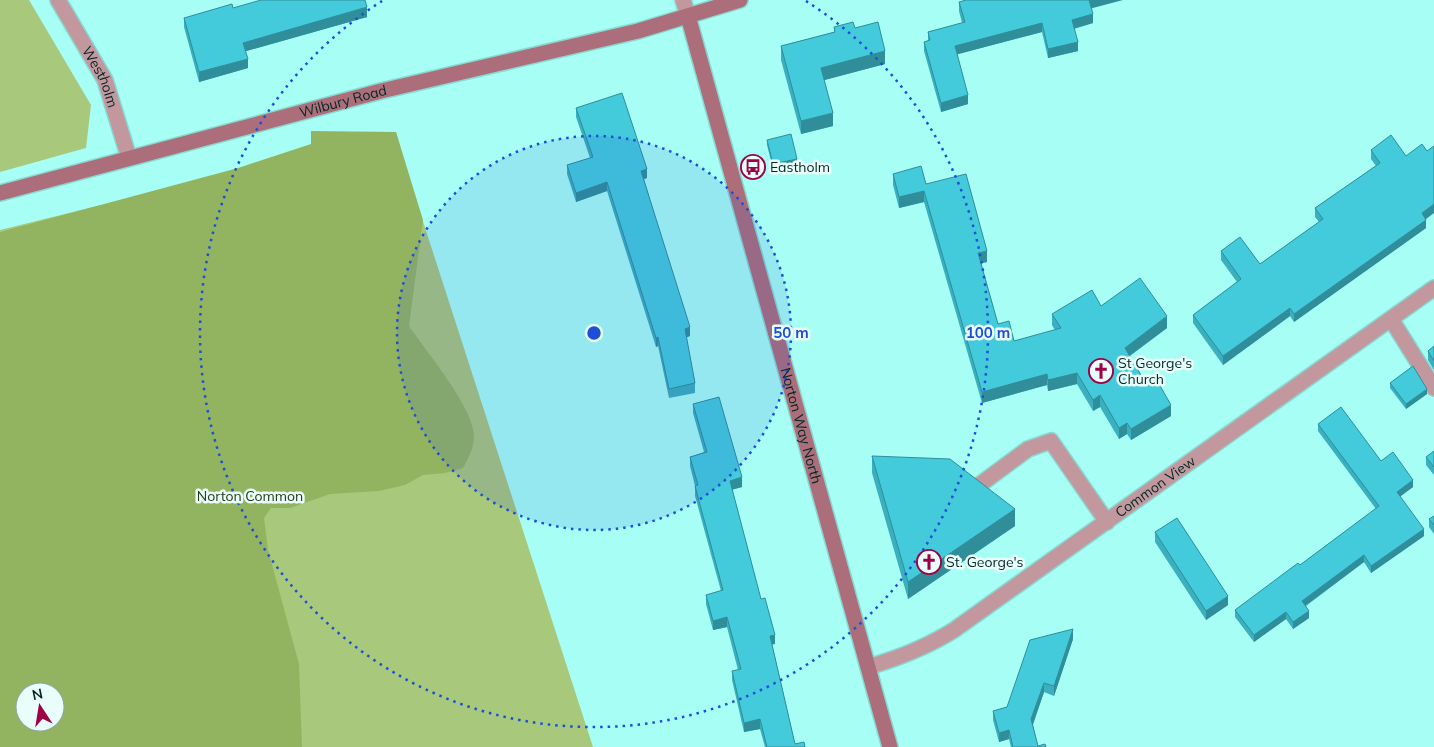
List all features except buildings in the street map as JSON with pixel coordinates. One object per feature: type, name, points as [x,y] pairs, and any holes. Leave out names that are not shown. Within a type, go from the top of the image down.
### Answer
[{"type":"street","name":"Westholm","points":[[58,0],[105,80],[129,158]]},
{"type":"street","points":[[683,0],[688,16]]},
{"type":"street","name":"Wilbury Road","points":[[0,193],[381,90],[638,31],[740,0]]},
{"type":"street","name":"Norton Way North","points":[[688,16],[890,747]]},
{"type":"street","name":"Common View","points":[[868,667],[895,659],[934,642],[954,630],[1434,288]]},
{"type":"street","points":[[1391,319],[1434,388]]},
{"type":"street","points":[[978,486],[1028,449],[1050,441],[1107,522]]},
{"type":"green space","points":[[0,0],[29,0],[91,105],[86,148],[0,172]]},
{"type":"green space","name":"Norton Common","points":[[311,131],[396,132],[423,220],[409,326],[448,379],[466,410],[472,423],[474,435],[472,448],[463,468],[445,473],[423,475],[405,485],[379,491],[330,494],[290,508],[271,508],[264,518],[268,550],[299,664],[302,747],[0,747],[0,232],[238,168],[311,144]]},
{"type":"green space","name":"Norton Common","points":[[396,132],[407,172],[593,747],[0,747],[0,230]]},
{"type":"place","name":"Eastholm","points":[[753,167]]},
{"type":"place","name":"St George's Church","points":[[1101,371]]},
{"type":"place","name":"St. George's","points":[[929,562]]}]
